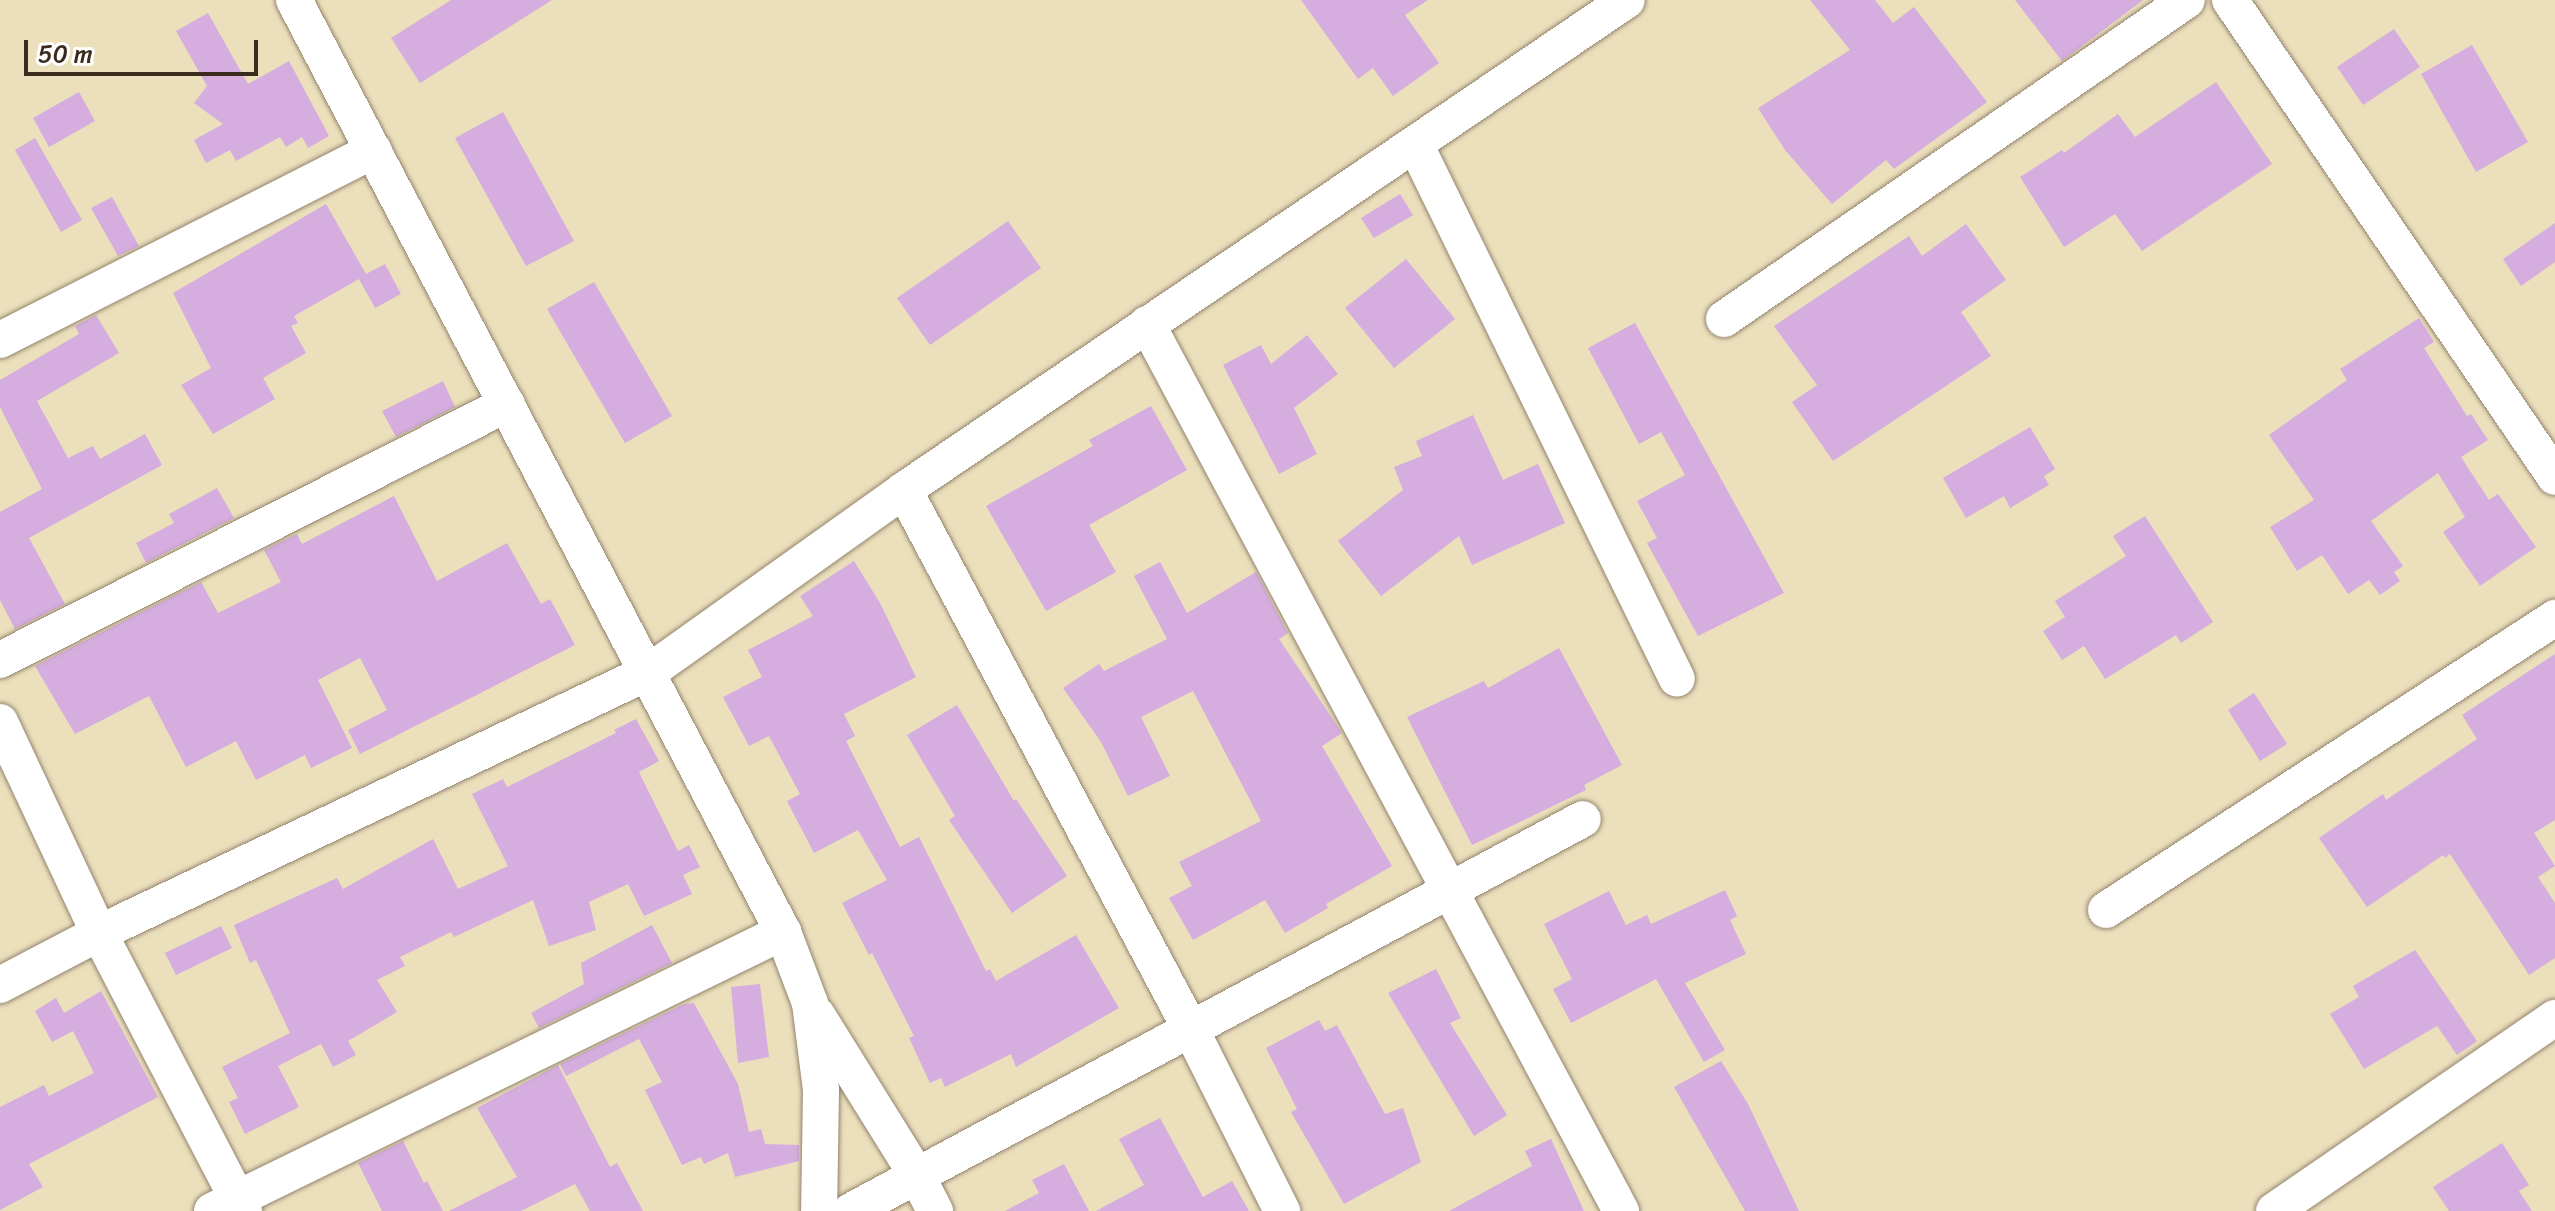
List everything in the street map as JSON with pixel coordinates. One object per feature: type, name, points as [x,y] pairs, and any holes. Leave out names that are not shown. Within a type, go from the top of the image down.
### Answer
[{"type":"street","points":[[294,0],[783,932],[810,1003],[916,1174],[935,1211]]},
{"type":"street","points":[[0,985],[99,933],[649,672],[904,490],[1416,146],[1627,0]]},
{"type":"street","points":[[1724,319],[2187,0]]},
{"type":"street","points":[[2230,0],[2555,477]]},
{"type":"street","points":[[1416,146],[1677,679]]},
{"type":"street","points":[[0,340],[374,150]]},
{"type":"street","points":[[1147,324],[1621,1211]]},
{"type":"street","points":[[0,660],[507,404]]},
{"type":"street","points":[[904,490],[1191,1030],[1282,1211]]},
{"type":"street","points":[[2106,910],[2555,618]]},
{"type":"street","points":[[0,722],[231,1207],[783,932]]},
{"type":"street","points":[[851,1211],[1583,819]]},
{"type":"street","points":[[810,1003],[821,1090],[819,1211]]},
{"type":"street","points":[[2274,1211],[2555,1018]]},
{"type":"building","points":[[451,0],[552,0],[420,83],[391,38]]},
{"type":"building","points":[[1301,0],[1428,0],[1405,15],[1439,63],[1393,96],[1373,68],[1358,79]]},
{"type":"building","points":[[1810,0],[1875,0],[1893,23],[1914,7],[1987,102],[1894,169],[1886,160],[1832,204],[1785,150],[1758,108],[1850,50]]},
{"type":"building","points":[[2015,0],[2143,0],[2062,61]]},
{"type":"building","points":[[208,13],[248,84],[289,61],[329,136],[308,148],[302,137],[286,147],[280,137],[236,161],[230,150],[206,163],[194,140],[223,124],[194,103],[207,86],[176,31]]},
{"type":"building","points":[[2394,29],[2420,67],[2363,105],[2337,67]]},
{"type":"building","points":[[2472,45],[2528,142],[2476,172],[2421,74]]},
{"type":"building","points":[[2216,82],[2272,164],[2142,251],[2115,214],[2064,247],[2020,177],[2062,150],[2064,153],[2118,114],[2135,137]]},
{"type":"building","points":[[79,92],[95,121],[49,147],[33,118]]},
{"type":"building","points":[[503,112],[574,241],[526,266],[455,138]]},
{"type":"building","points":[[35,138],[82,220],[61,232],[15,150]]},
{"type":"building","points":[[1400,194],[1413,215],[1374,238],[1361,218]]},
{"type":"building","points":[[112,197],[139,246],[118,256],[91,208]]},
{"type":"building","points":[[326,204],[366,274],[385,264],[401,294],[375,308],[359,279],[294,316],[298,323],[291,326],[306,353],[263,378],[275,399],[213,434],[181,385],[211,368],[173,293]]},
{"type":"building","points":[[1008,221],[1041,268],[930,345],[897,298]]},
{"type":"building","points":[[2555,223],[2555,262],[2521,286],[2503,259]]},
{"type":"building","points":[[1966,224],[2006,280],[1961,312],[1991,356],[1833,461],[1792,402],[1817,385],[1774,326],[1909,236],[1922,256]]},
{"type":"building","points":[[1406,259],[1455,319],[1394,368],[1345,308]]},
{"type":"building","points":[[594,282],[672,416],[625,443],[547,309]]},
{"type":"building","points":[[96,315],[119,353],[37,401],[68,458],[93,446],[100,459],[145,434],[162,465],[29,538],[65,604],[15,629],[0,600],[0,512],[42,489],[0,407],[0,380],[79,334],[75,326]]},
{"type":"building","points":[[2419,318],[2434,342],[2424,348],[2467,416],[2471,414],[2488,440],[2461,457],[2489,500],[2498,494],[2536,547],[2480,586],[2443,532],[2465,517],[2438,473],[2371,521],[2403,566],[2394,572],[2400,581],[2380,595],[2369,580],[2348,594],[2322,555],[2297,571],[2270,527],[2314,500],[2269,435],[2347,380],[2340,369]]},
{"type":"building","points":[[1635,323],[1784,593],[1698,636],[1647,543],[1657,538],[1637,501],[1685,475],[1661,432],[1639,444],[1588,348]]},
{"type":"building","points":[[1307,335],[1338,374],[1294,408],[1317,454],[1279,474],[1223,365],[1261,345],[1271,364]]},
{"type":"building","points":[[443,381],[455,407],[396,437],[382,411]]},
{"type":"building","points":[[1151,406],[1187,470],[1089,525],[1116,572],[1046,611],[986,506],[1093,446],[1089,440]]},
{"type":"building","points":[[1473,415],[1503,480],[1538,464],[1565,523],[1472,565],[1459,536],[1381,596],[1338,541],[1403,490],[1394,467],[1422,456],[1416,441]]},
{"type":"building","points":[[2030,427],[2055,469],[2044,476],[2049,485],[2010,508],[2004,496],[1966,518],[1943,478]]},
{"type":"building","points":[[217,488],[234,518],[146,563],[136,543],[174,523],[169,514]]},
{"type":"building","points":[[394,496],[437,581],[507,543],[541,604],[550,599],[575,645],[360,754],[348,730],[387,710],[360,658],[318,680],[352,748],[311,768],[305,755],[256,780],[236,741],[186,767],[149,696],[75,734],[35,666],[201,582],[218,613],[281,582],[264,550],[297,534],[302,544]]},
{"type":"building","points":[[2145,516],[2213,622],[2181,643],[2176,635],[2105,679],[2084,646],[2062,660],[2043,631],[2065,617],[2055,601],[2126,556],[2113,536]]},
{"type":"building","points":[[854,561],[880,603],[916,677],[844,714],[855,736],[846,741],[900,847],[919,837],[986,971],[990,969],[996,981],[1076,935],[1119,1008],[1016,1067],[1011,1054],[945,1087],[941,1078],[930,1083],[909,1038],[914,1036],[872,953],[869,955],[842,903],[887,880],[858,830],[814,853],[787,801],[800,794],[769,736],[749,746],[723,697],[762,677],[748,650],[813,616],[800,596]]},
{"type":"building","points":[[1160,562],[1187,613],[1256,572],[1288,633],[1279,639],[1342,733],[1322,746],[1392,866],[1326,904],[1328,908],[1285,933],[1265,900],[1193,940],[1169,898],[1192,886],[1179,862],[1261,821],[1193,691],[1141,717],[1170,776],[1128,796],[1101,742],[1063,688],[1099,664],[1104,671],[1167,639],[1134,576]]},
{"type":"building","points":[[1559,648],[1622,765],[1584,785],[1586,790],[1472,845],[1407,717],[1484,681],[1488,688]]},
{"type":"building","points":[[2555,654],[2555,820],[2534,833],[2555,866],[2538,877],[2555,903],[2555,958],[2529,975],[2450,854],[2445,858],[2443,855],[2367,907],[2319,838],[2383,794],[2386,800],[2477,739],[2462,715]]},
{"type":"building","points":[[2254,693],[2287,744],[2260,761],[2228,710]]},
{"type":"building","points":[[957,705],[1014,801],[1016,799],[1067,876],[1012,913],[949,820],[955,816],[907,735]]},
{"type":"building","points":[[636,719],[659,761],[639,772],[678,851],[689,845],[700,867],[683,875],[692,894],[644,916],[628,884],[589,902],[596,930],[549,946],[533,900],[454,937],[451,932],[400,957],[405,966],[377,980],[397,1012],[348,1041],[356,1055],[333,1067],[321,1044],[278,1066],[299,1107],[245,1134],[229,1102],[238,1098],[222,1067],[290,1033],[256,960],[250,963],[234,925],[337,878],[343,889],[433,839],[458,889],[508,866],[472,794],[503,779],[507,787],[616,733],[614,730]]},
{"type":"building","points":[[1725,890],[1737,916],[1730,920],[1746,954],[1685,983],[1725,1050],[1704,1062],[1656,979],[1571,1023],[1553,989],[1572,979],[1544,924],[1609,891],[1626,925],[1647,915],[1651,924]]},
{"type":"building","points":[[652,925],[672,963],[539,1028],[531,1013],[584,984],[581,963]]},
{"type":"building","points":[[221,926],[232,948],[176,975],[165,953]]},
{"type":"building","points":[[2415,950],[2477,1041],[2457,1055],[2437,1026],[2364,1069],[2330,1014],[2359,997],[2353,986]]},
{"type":"building","points":[[1436,969],[1461,1018],[1450,1023],[1507,1115],[1474,1136],[1388,993]]},
{"type":"building","points":[[760,984],[769,1057],[738,1063],[731,987]]},
{"type":"building","points":[[101,991],[158,1097],[29,1164],[43,1187],[0,1210],[0,1107],[44,1085],[49,1096],[94,1073],[73,1031],[52,1042],[35,1011],[56,998],[64,1013]]},
{"type":"building","points":[[694,1003],[738,1084],[749,1132],[761,1129],[765,1144],[799,1145],[799,1161],[735,1177],[728,1153],[704,1164],[701,1157],[682,1165],[645,1090],[662,1082],[639,1039],[566,1076],[560,1064],[684,1004]]},
{"type":"building","points":[[1319,1020],[1325,1031],[1337,1025],[1385,1114],[1403,1108],[1421,1162],[1344,1204],[1291,1112],[1297,1109],[1266,1048]]},
{"type":"building","points":[[1721,1061],[1748,1104],[1799,1211],[1745,1211],[1674,1087]]},
{"type":"building","points":[[558,1065],[610,1167],[617,1163],[643,1211],[590,1211],[575,1184],[521,1211],[449,1211],[517,1177],[477,1108]]},
{"type":"building","points":[[1160,1118],[1203,1197],[1232,1181],[1249,1211],[1096,1211],[1144,1185],[1119,1139]]},
{"type":"building","points":[[1551,1139],[1584,1211],[1449,1211],[1532,1166],[1525,1151]]},
{"type":"building","points":[[403,1141],[424,1183],[427,1181],[443,1211],[382,1211],[358,1163]]},
{"type":"building","points":[[2502,1143],[2529,1185],[2519,1191],[2532,1211],[2449,1211],[2433,1187]]},
{"type":"building","points":[[1064,1164],[1089,1211],[1005,1211],[1039,1193],[1032,1180]]}]
